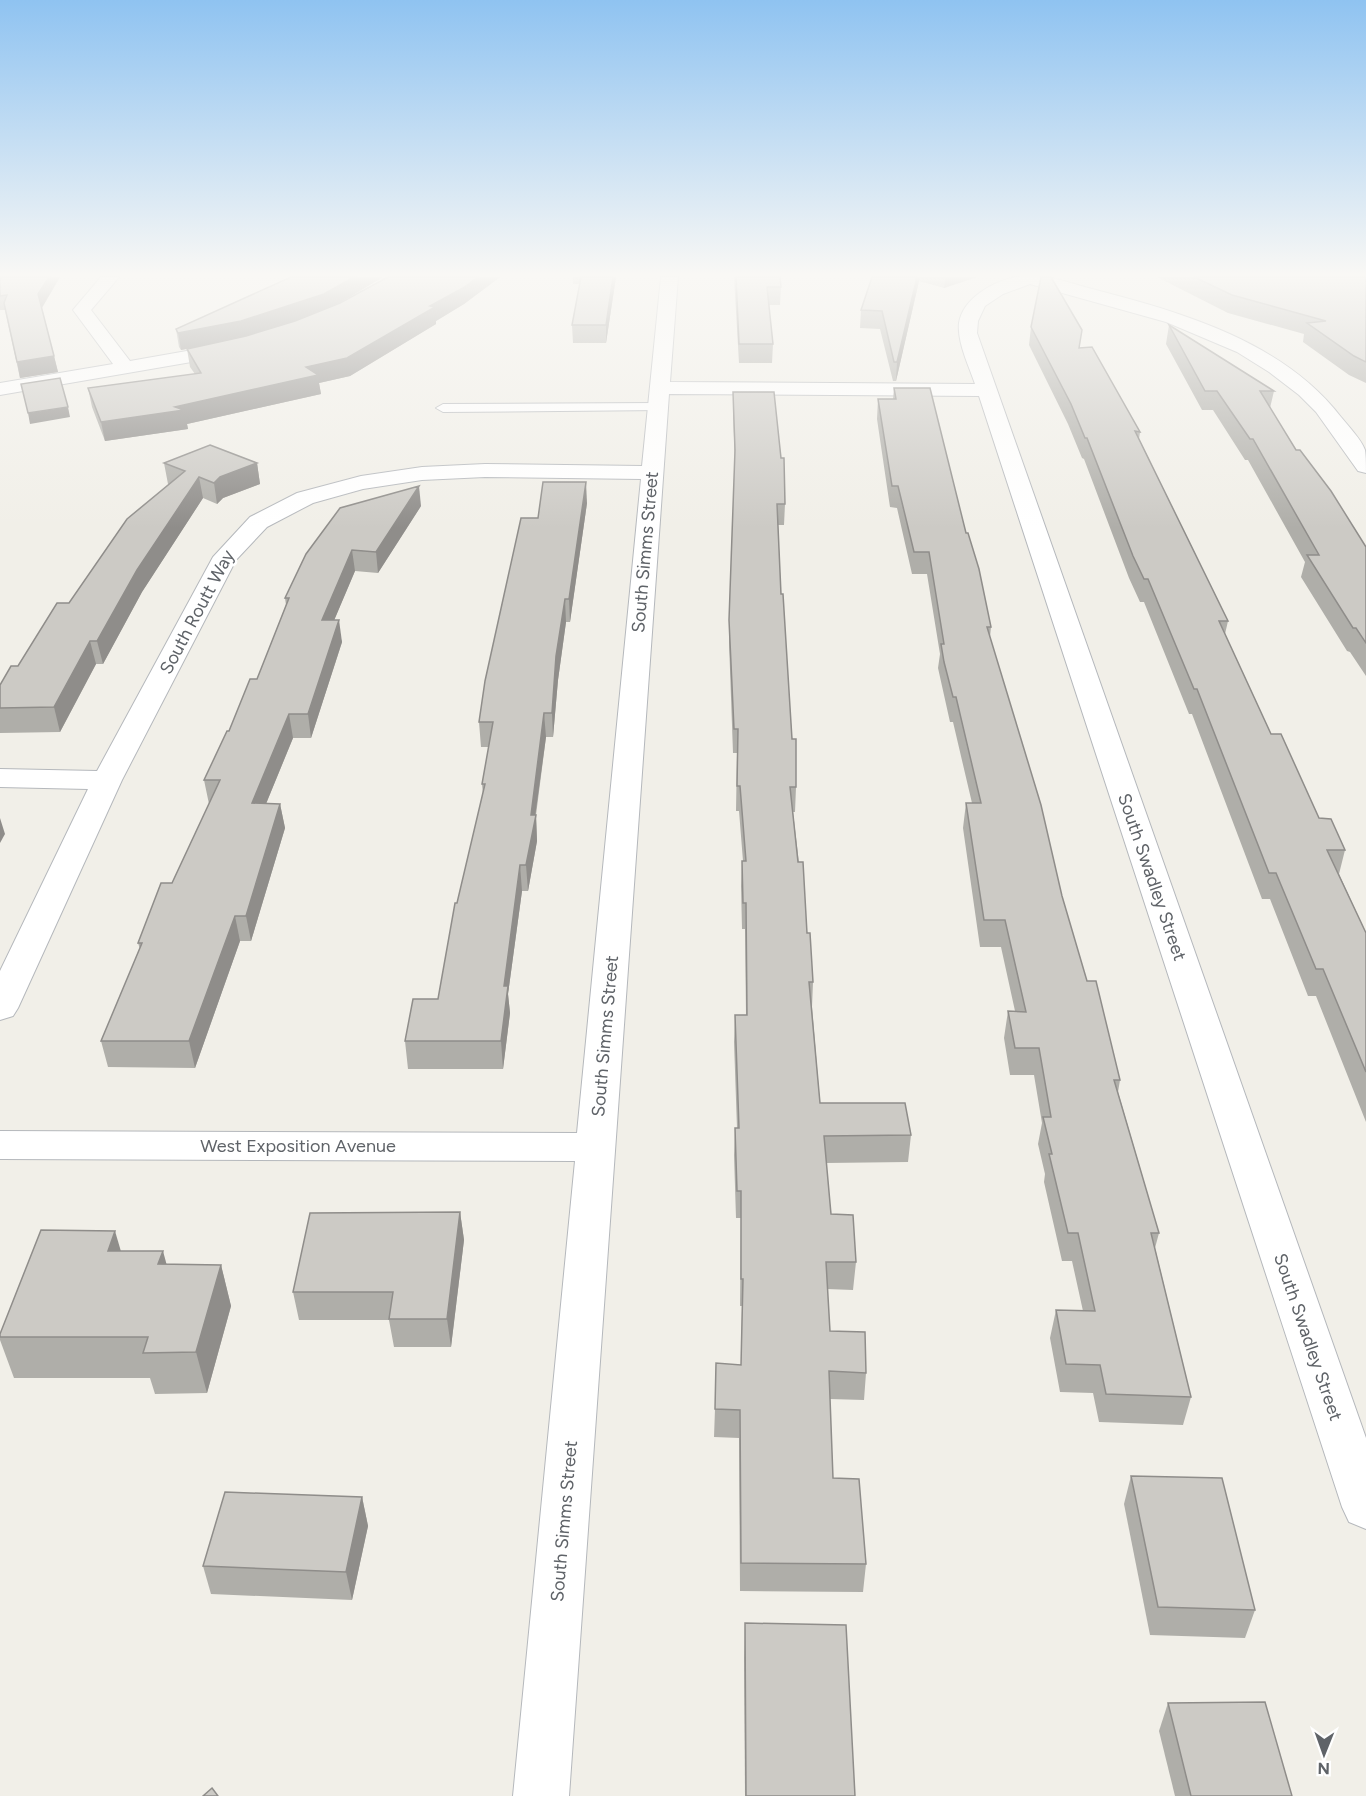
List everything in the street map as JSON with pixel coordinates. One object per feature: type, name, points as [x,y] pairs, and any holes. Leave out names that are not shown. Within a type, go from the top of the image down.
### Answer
[{"type":"street","points":[[121,361],[126,368]]},
{"type":"street","points":[[0,389],[164,361]]},
{"type":"street","name":"South Simms Street","points":[[541,1796],[661,361]]},
{"type":"street","name":"South Swadley Street","points":[[978,361],[1366,1507]]},
{"type":"street","points":[[1265,361],[1307,392],[1366,466]]},
{"type":"street","points":[[658,398],[988,390]]},
{"type":"street","name":"South Routt Way","points":[[0,1008],[107,780],[225,557],[241,536],[264,518],[297,501],[371,480],[419,473],[652,472]]},
{"type":"street","points":[[0,778],[107,780]]},
{"type":"street","name":"West Exposition Avenue","points":[[0,1145],[595,1147]]},
{"type":"lane","points":[[443,408],[658,398]]},
{"type":"building","points":[[194,361],[334,361],[306,367],[318,375],[175,407],[184,410],[101,422],[88,388],[201,373]]},
{"type":"building","points":[[1049,361],[1100,361],[1140,432],[1135,431],[1228,621],[1219,621],[1271,734],[1281,734],[1319,818],[1331,819],[1345,850],[1327,850],[1366,933],[1366,1072],[1323,969],[1316,969],[1276,873],[1269,873],[1197,689],[1194,689],[1148,579],[1144,579],[1133,556],[1087,438],[1085,438],[1071,404]]},
{"type":"building","points":[[1189,361],[1226,361],[1274,391],[1260,391],[1296,450],[1300,450],[1331,491],[1366,547],[1366,643],[1356,628],[1353,628],[1307,555],[1319,555],[1253,439],[1250,439],[1217,391],[1205,391]]},
{"type":"building","points":[[60,378],[68,407],[28,413],[21,384]]},
{"type":"building","points":[[894,388],[930,388],[966,533],[968,533],[979,569],[991,627],[987,627],[1041,805],[1062,896],[1087,981],[1096,981],[1120,1080],[1114,1080],[1159,1233],[1151,1233],[1191,1397],[1106,1394],[1100,1365],[1066,1364],[1056,1310],[1095,1311],[1078,1233],[1068,1233],[1049,1154],[1052,1154],[1043,1117],[1051,1117],[1039,1048],[1015,1048],[1008,1011],[1026,1012],[1005,920],[984,920],[966,803],[981,803],[956,697],[953,697],[944,662],[941,644],[944,644],[929,552],[914,552],[898,486],[892,486],[878,399],[896,399]]},
{"type":"building","points":[[733,392],[774,392],[781,458],[784,458],[785,504],[777,504],[792,739],[796,739],[796,787],[790,787],[798,862],[803,862],[807,933],[810,933],[813,982],[809,982],[820,1103],[905,1103],[911,1135],[824,1136],[831,1214],[853,1215],[856,1262],[826,1262],[830,1331],[865,1332],[866,1373],[829,1371],[833,1478],[859,1479],[866,1564],[741,1563],[740,1410],[715,1409],[716,1363],[741,1365],[743,1279],[741,1279],[741,1191],[737,1191],[735,1128],[739,1128],[735,1015],[747,1015],[746,903],[743,903],[742,861],[746,861],[740,786],[737,786],[738,729],[734,729],[729,620],[735,450]]},
{"type":"building","points":[[210,445],[257,463],[220,477],[214,483],[199,477],[137,570],[97,641],[90,641],[54,707],[0,708],[0,685],[11,666],[18,666],[57,603],[69,603],[127,519],[185,471],[164,463]]},
{"type":"building","points":[[543,482],[586,482],[569,599],[565,599],[556,656],[552,713],[544,713],[531,815],[536,815],[526,865],[520,865],[504,986],[508,986],[501,1041],[405,1041],[413,999],[438,999],[455,903],[457,903],[485,784],[482,784],[493,722],[479,722],[485,681],[521,518],[538,518]]},
{"type":"building","points":[[419,486],[376,552],[352,550],[322,620],[339,620],[308,714],[289,714],[252,803],[280,804],[246,916],[235,916],[189,1041],[101,1041],[142,943],[138,943],[161,883],[172,883],[220,780],[204,780],[229,731],[250,679],[257,679],[289,598],[285,598],[306,554],[340,508]]},
{"type":"building","points":[[460,1212],[447,1319],[389,1319],[393,1292],[293,1292],[310,1213]]},
{"type":"building","points":[[41,1230],[115,1231],[108,1251],[163,1251],[158,1264],[221,1265],[196,1352],[143,1353],[148,1337],[0,1337]]},
{"type":"building","points":[[1131,1476],[1222,1478],[1255,1610],[1158,1607]]},
{"type":"building","points":[[225,1492],[362,1497],[346,1572],[203,1566]]},
{"type":"building","points":[[745,1623],[846,1625],[855,1796],[746,1796]]},
{"type":"building","points":[[1265,1702],[1292,1796],[1191,1796],[1168,1703]]},
{"type":"building","points":[[212,1788],[218,1796],[203,1796]]}]
